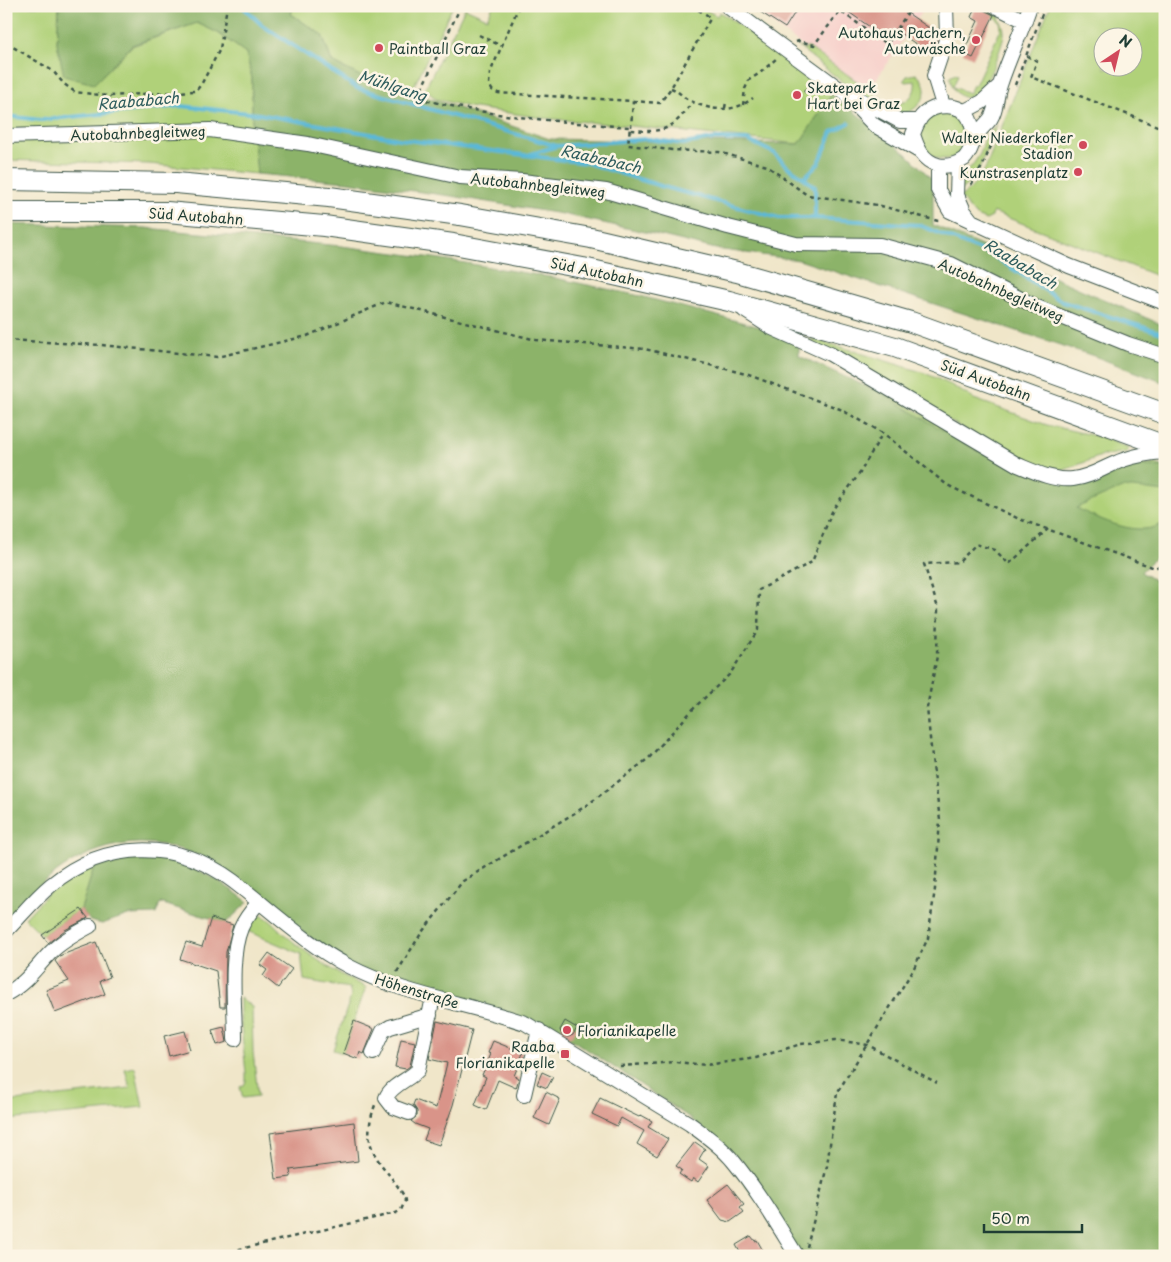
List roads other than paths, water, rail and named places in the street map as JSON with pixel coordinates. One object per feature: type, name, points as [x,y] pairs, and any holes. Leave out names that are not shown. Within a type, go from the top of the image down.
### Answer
[{"type":"highway","name":"Süd Autobahn","points":[[6,180],[176,183],[328,197],[460,214],[591,238],[737,272],[911,322],[1165,414]]},
{"type":"highway","name":"Süd Autobahn","points":[[6,212],[167,212],[324,226],[454,244],[564,264],[729,301],[895,347],[1165,446]]},
{"type":"street","points":[[943,105],[934,76],[947,37],[946,6]]},
{"type":"street","points":[[994,6],[1025,21]]},
{"type":"street","points":[[838,88],[874,125],[919,151],[926,159],[938,165],[958,163],[965,158],[972,148],[975,137],[991,117],[999,86],[1030,6]]},
{"type":"street","points":[[728,7],[783,51],[838,88],[900,121],[919,121]]},
{"type":"street","points":[[963,112],[982,102],[999,86]]},
{"type":"street","points":[[919,151],[913,134],[919,121],[925,112],[943,105],[952,106],[969,117],[975,137]]},
{"type":"street","name":"Autobahnbegleitweg","points":[[6,136],[210,130],[308,144],[460,177],[522,181],[606,191],[728,228],[796,244],[880,245],[951,264],[1036,307],[1128,344],[1165,356]]},
{"type":"street","points":[[958,163],[957,195],[964,210],[974,223]]},
{"type":"street","points":[[938,165],[938,190],[950,211],[1070,266],[1165,303]]},
{"type":"street","points":[[729,301],[772,328],[830,354],[1018,465],[1048,477],[1073,479],[1097,473],[1143,454],[1165,452]]},
{"type":"street","name":"Höhenstraße","points":[[6,931],[52,884],[75,868],[102,856],[134,850],[160,851],[198,861],[232,880],[326,953],[347,966],[390,984],[525,1023],[690,1124],[714,1141],[733,1161],[748,1180],[797,1256]]},
{"type":"street","points":[[235,1039],[234,964],[237,945],[244,922],[259,902]]},
{"type":"street","points":[[6,994],[21,985],[58,946],[90,926]]},
{"type":"street","points":[[409,1113],[393,1107],[386,1098],[388,1093],[413,1076],[418,1070],[433,996]]},
{"type":"street","points":[[373,1053],[383,1031],[430,1015]]},
{"type":"street","points":[[524,1095],[539,1030]]},
{"type":"waterway","name":"Mühlgang","points":[[242,6],[262,25],[357,88],[557,146]]},
{"type":"waterway","name":"Raababach","points":[[6,116],[41,120],[181,106],[259,114],[399,139],[587,163],[664,187],[779,218],[815,218],[919,225],[992,255],[1063,302],[1165,334]]},
{"type":"waterway","points":[[815,218],[815,187],[804,178],[819,163],[832,132],[849,123]]},
{"type":"waterway","points":[[528,155],[557,146],[648,139],[683,144],[713,139],[747,140],[774,153],[788,167],[804,178]]},
{"type":"place","name":"Autohaus Pachern, Autowäsche","points":[[976,40]]},
{"type":"place","name":"Paintball Graz","points":[[379,48]]},
{"type":"place","name":"Skatepark Hart bei Graz","points":[[797,95]]},
{"type":"place","name":"Walter Niederkofler Stadion","points":[[1083,145]]},
{"type":"place","name":"Kunstrasenplatz","points":[[1078,172]]},
{"type":"place","name":"Florianikapelle","points":[[567,1030]]},
{"type":"place","name":"Raaba Florianikapelle","points":[[565,1054]]}]
